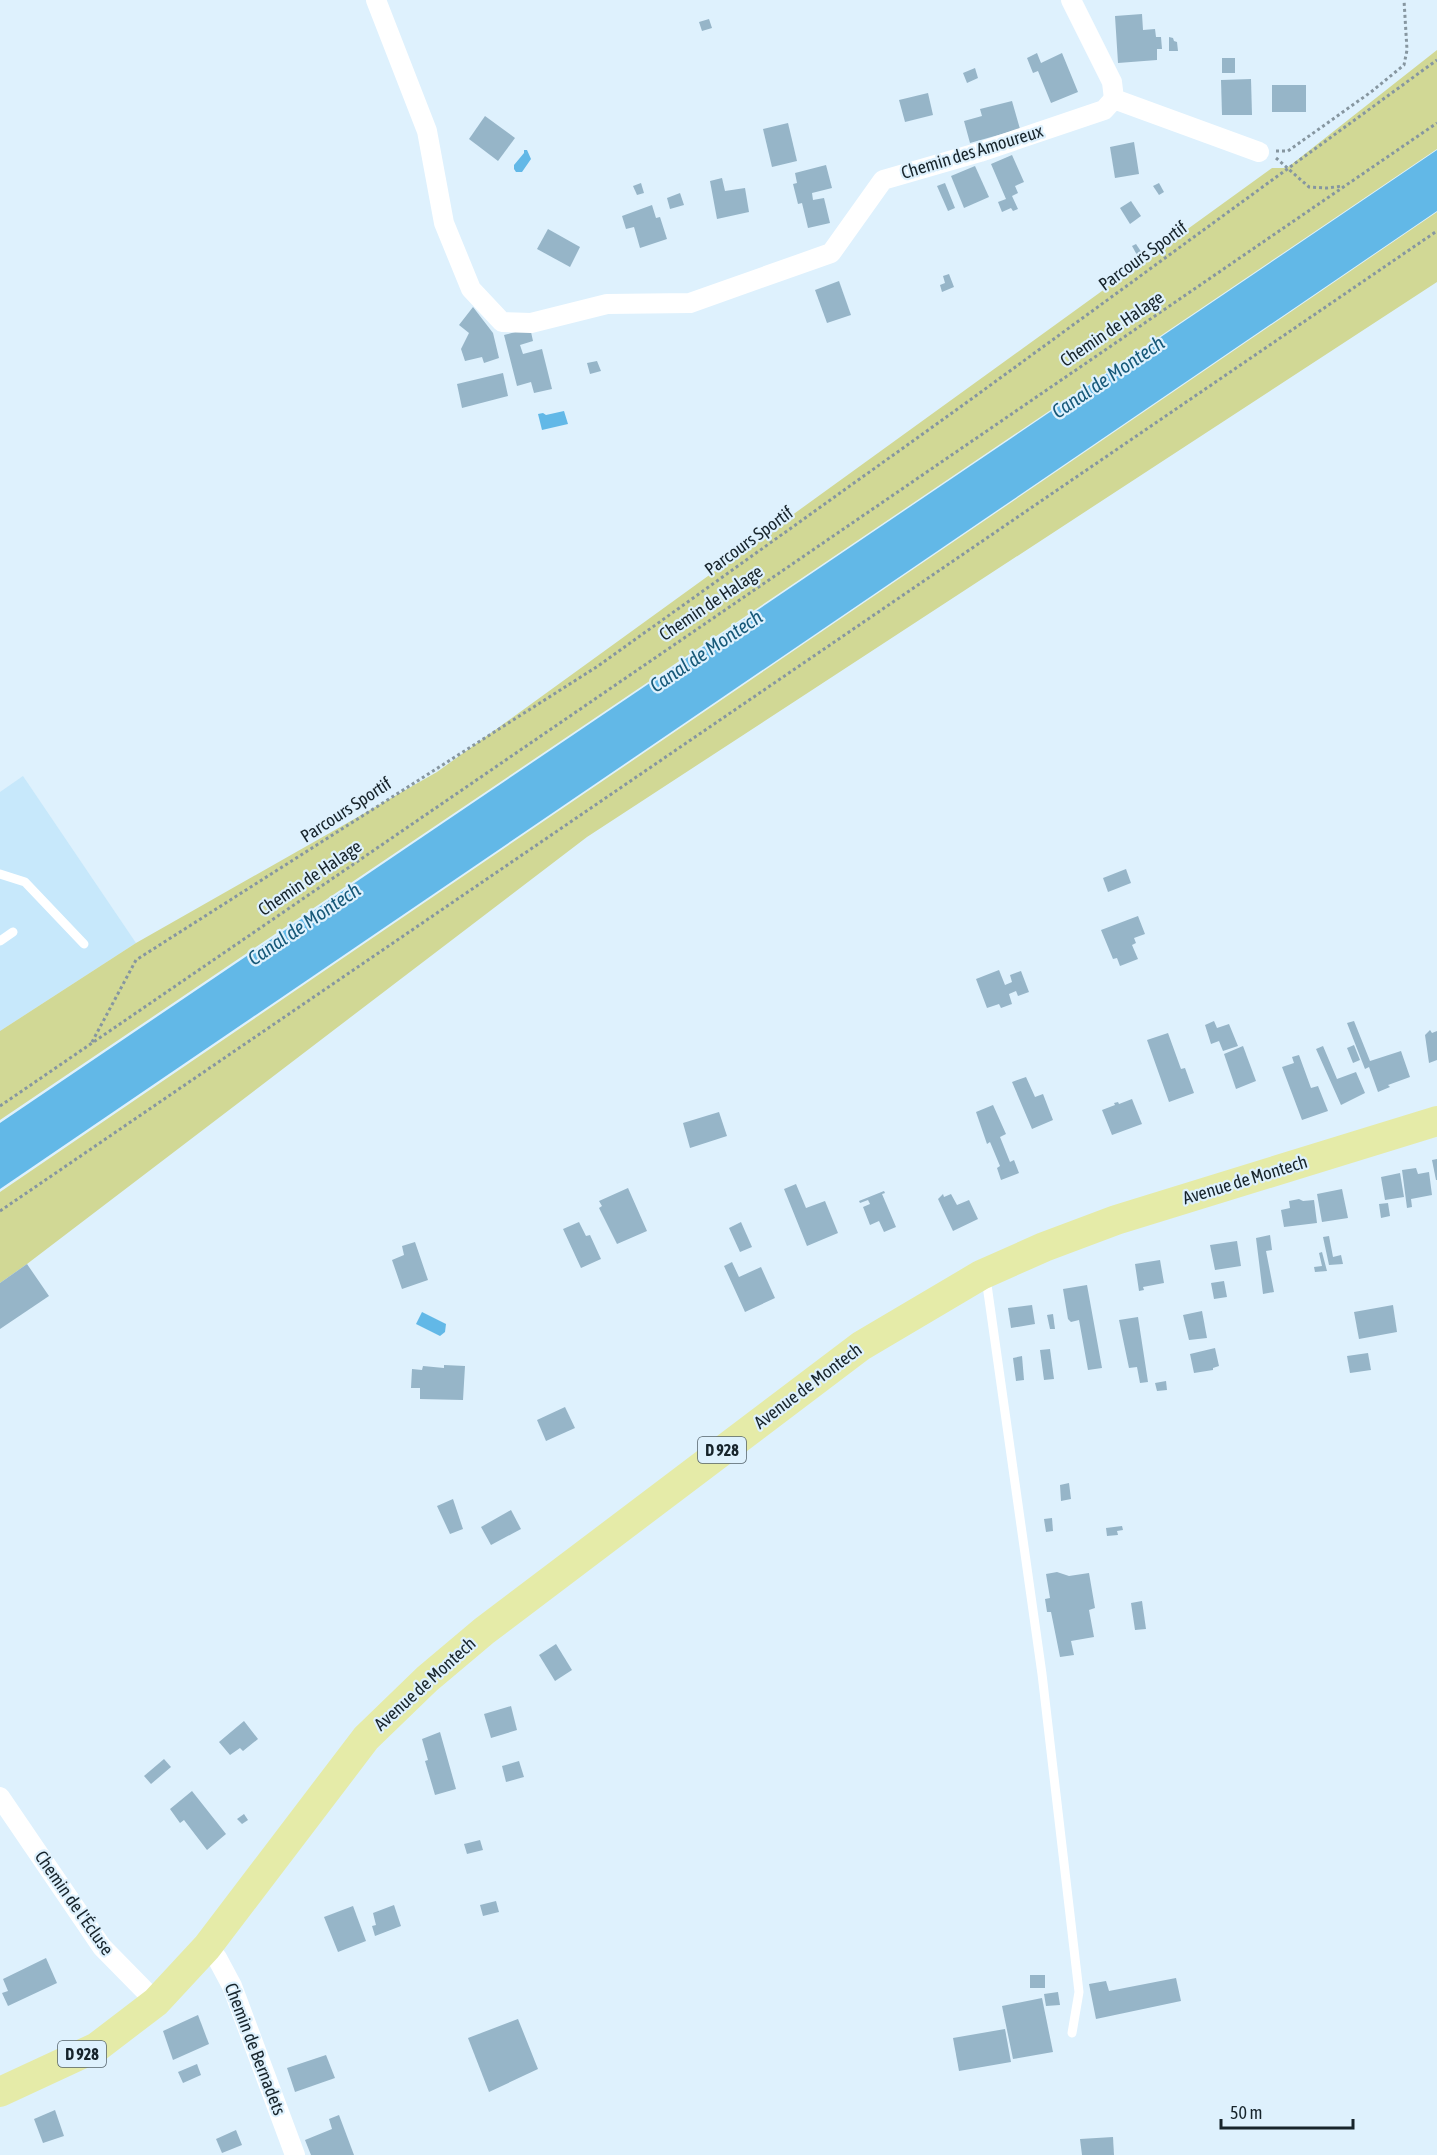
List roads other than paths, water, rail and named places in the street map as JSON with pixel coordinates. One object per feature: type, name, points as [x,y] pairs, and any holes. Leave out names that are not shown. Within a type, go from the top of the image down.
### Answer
[{"type":"main road","name":"Avenue de Montech","points":[[156,2002],[207,1947],[366,1738],[427,1679],[494,1624],[861,1346],[981,1275],[1044,1247],[1116,1221],[1437,1120]]},
{"type":"main road","name":"D 928","points":[[0,2092],[97,2047],[156,2002]]},
{"type":"street","name":"Chemin des Amoureux","points":[[376,0],[427,131],[444,223],[471,289],[502,322],[531,323],[607,304],[690,303],[831,253],[883,180],[980,152],[1104,110],[1114,99]]},
{"type":"street","points":[[1071,0],[1112,82],[1114,99],[1266,153]]},
{"type":"street","name":"Chemin de l'Écluse","points":[[0,1797],[102,1947],[156,2002]]},
{"type":"street","name":"Chemin de Bernadets","points":[[207,1947],[217,1958],[232,1986],[295,2155]]},
{"type":"lane","points":[[0,874],[25,882],[84,944]]},
{"type":"lane","points":[[0,941],[13,932]]},
{"type":"lane","points":[[981,1275],[987,1284],[1042,1674],[1079,1992],[1072,2033]]},
{"type":"water","points":[[524,150],[527,150],[531,159],[522,172],[516,172],[514,165]]},
{"type":"water","name":"Canal de Montech","points":[[1437,150],[1437,211],[0,1189],[0,1123]]},
{"type":"water","points":[[564,411],[568,424],[542,430],[538,414],[546,415]]},
{"type":"water","points":[[422,1312],[446,1324],[445,1332],[440,1336],[416,1324]]}]
